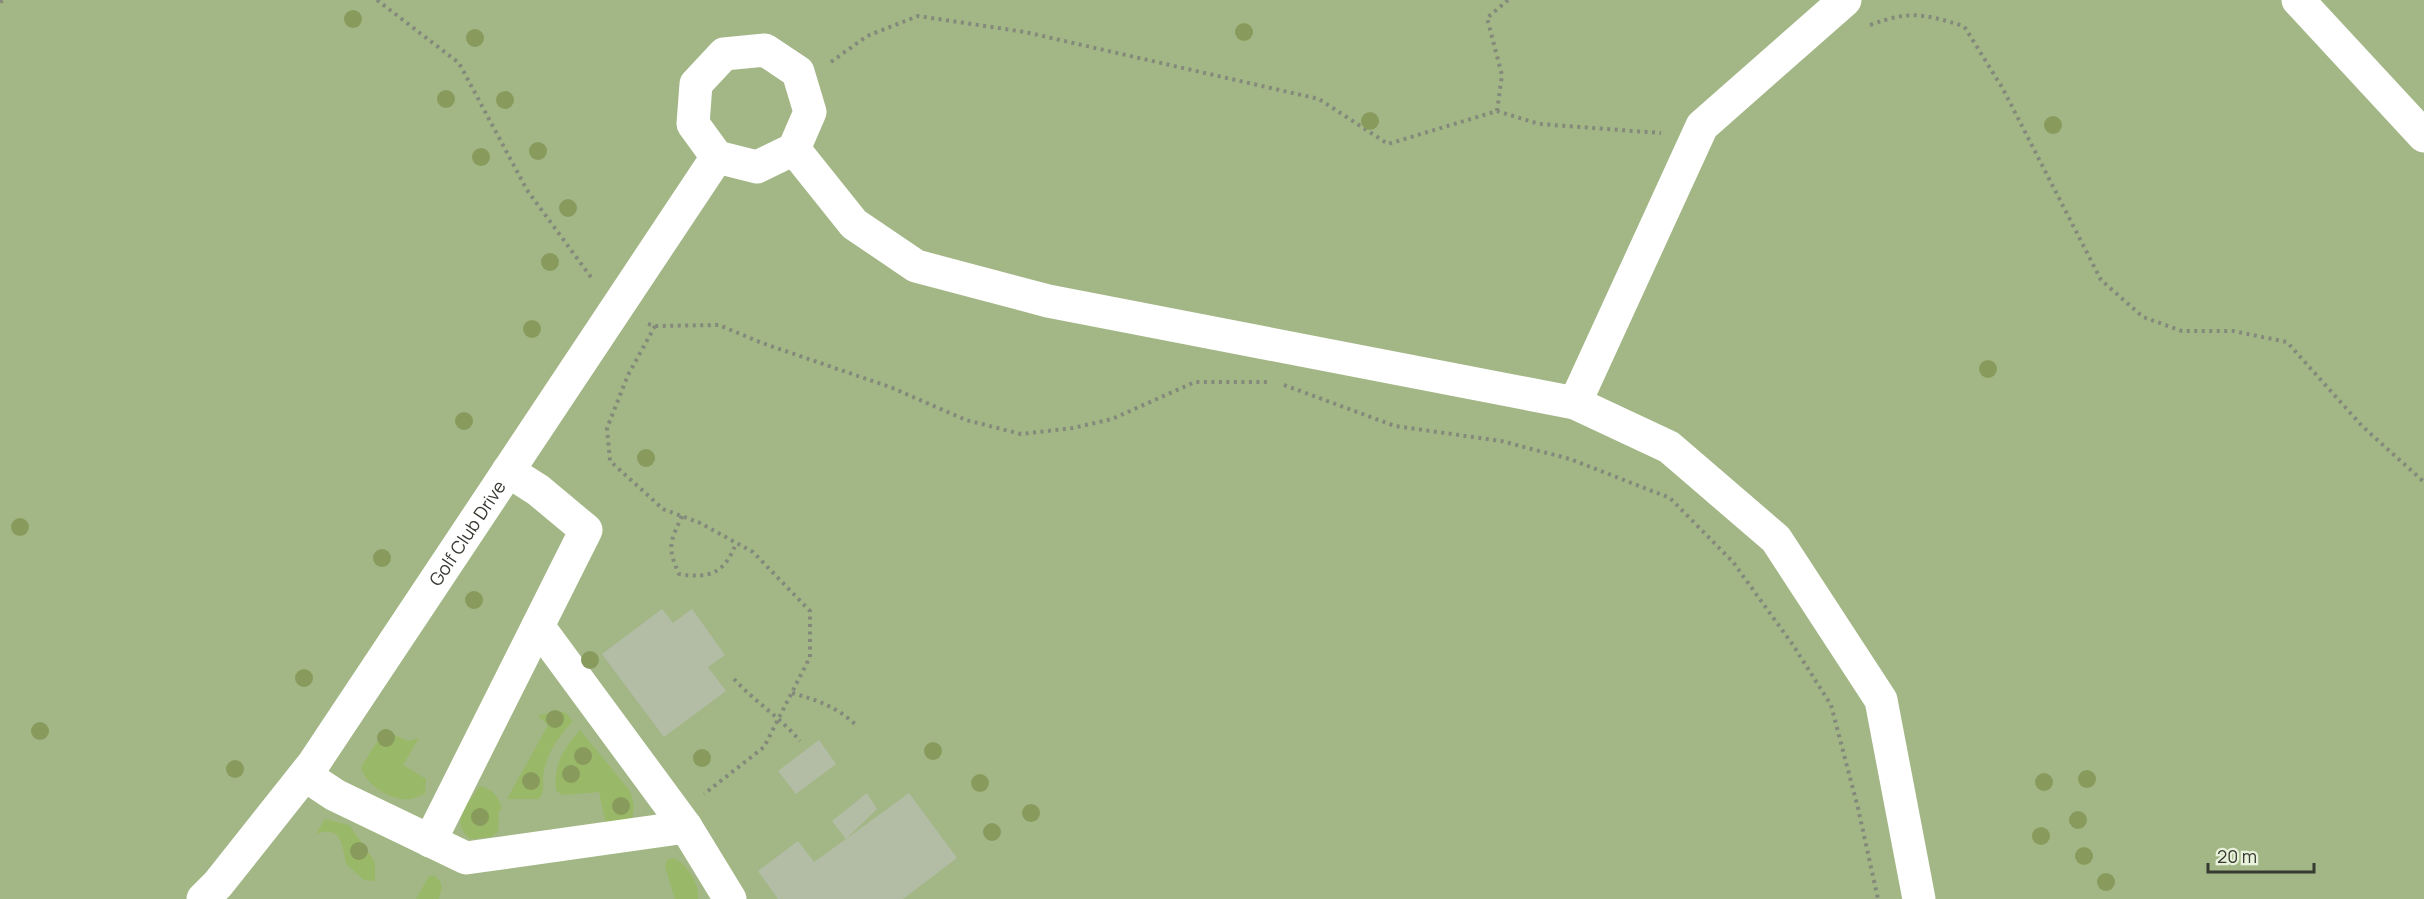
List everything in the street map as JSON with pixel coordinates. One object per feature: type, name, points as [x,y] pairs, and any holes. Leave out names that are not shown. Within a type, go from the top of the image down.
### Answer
[{"type":"street","points":[[1575,403],[1702,126],[1845,0]]},
{"type":"street","points":[[2298,0],[2424,136]]},
{"type":"street","points":[[765,50],[798,72],[810,112],[794,149],[757,167],[717,157],[693,124],[696,84],[724,54],[765,50]]},
{"type":"street","points":[[794,149],[854,224],[916,266],[1048,301],[1575,403],[1669,447],[1776,539],[1881,700],[1920,899]]},
{"type":"street","name":"Golf Club Drive","points":[[203,899],[218,884],[305,775],[717,157]]},
{"type":"street","points":[[430,841],[586,530],[537,490],[508,471]]},
{"type":"street","points":[[538,626],[686,827],[730,899]]},
{"type":"street","points":[[305,775],[335,795],[466,858],[686,827]]},
{"type":"path","points":[[0,2],[4,0]]},
{"type":"path","points":[[376,0],[459,63],[527,190],[615,311],[655,326],[719,325],[762,343],[890,387],[966,420],[1021,434],[1073,428],[1112,419],[1195,382],[1275,382],[1395,426],[1500,441],[1570,459],[1670,498],[1733,562],[1793,645],[1831,705],[1858,808],[1878,899]]},
{"type":"path","points":[[1497,111],[1502,75],[1487,18],[1508,0]]},
{"type":"path","points":[[1865,27],[1896,15],[1927,15],[1964,27],[2003,89],[2101,280],[2143,317],[2182,330],[2233,331],[2287,342],[2362,426],[2424,482]]},
{"type":"path","points":[[803,88],[832,62],[867,36],[918,16],[1025,32],[1319,99],[1388,144],[1497,111],[1539,124],[1660,133],[1702,126]]},
{"type":"path","points":[[655,326],[628,375],[607,428],[610,461],[663,509],[700,523],[753,552],[810,611],[810,657],[764,747],[702,796]]},
{"type":"path","points":[[682,516],[673,535],[671,555],[679,574],[699,578],[720,569],[731,557],[736,543]]},
{"type":"path","points":[[734,680],[800,741]]},
{"type":"path","points":[[792,693],[823,702],[844,714],[856,725]]},
{"type":"green space","points":[[0,0],[2424,0],[2424,899],[0,899]]},
{"type":"green space","points":[[559,711],[566,713],[573,721],[562,733],[550,753],[543,776],[541,796],[539,799],[507,799],[548,725],[539,715]]},
{"type":"green space","points":[[386,728],[392,734],[408,741],[419,738],[403,765],[426,779],[425,794],[411,799],[396,798],[380,791],[364,774],[361,767]]},
{"type":"green space","points":[[580,730],[630,791],[634,805],[632,820],[606,826],[599,792],[563,795],[556,791],[556,773],[560,758]]},
{"type":"green space","points":[[480,786],[494,794],[502,809],[499,811],[498,832],[491,837],[471,839],[464,833],[461,826],[462,813]]},
{"type":"green space","points":[[325,819],[349,825],[375,862],[375,881],[364,880],[346,864],[342,844],[336,835],[331,832],[316,834]]},
{"type":"green space","points":[[673,858],[692,875],[697,887],[698,899],[675,899],[665,867],[667,860]]},
{"type":"green space","points":[[429,876],[435,876],[440,881],[442,887],[439,899],[416,899]]},
{"type":"building","points":[[662,609],[673,623],[692,609],[725,655],[708,667],[726,691],[664,737],[602,654]]},
{"type":"building","points":[[819,740],[836,764],[796,794],[778,771]]},
{"type":"building","points":[[867,793],[877,809],[846,839],[832,821]]},
{"type":"building","points":[[909,793],[957,858],[903,899],[778,899],[758,871],[798,841],[814,862]]}]
